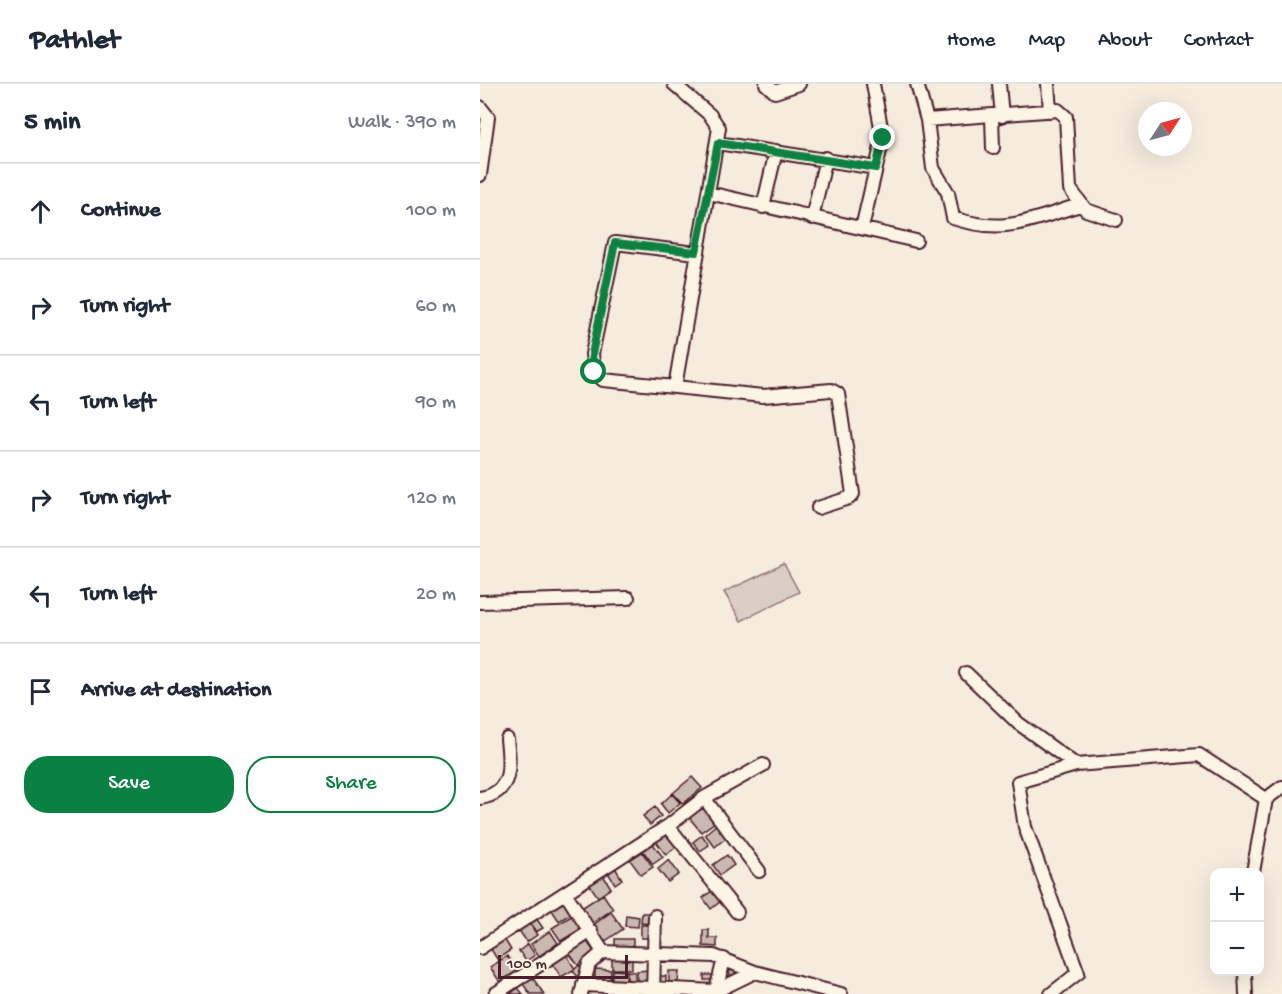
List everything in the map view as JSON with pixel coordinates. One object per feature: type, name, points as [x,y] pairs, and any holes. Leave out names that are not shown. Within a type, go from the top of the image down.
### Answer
[{"type":"street","points":[[674,84],[710,115],[719,128],[709,193],[696,252],[675,387]]},
{"type":"street","points":[[766,84],[775,92],[799,84]]},
{"type":"street","points":[[862,228],[876,168],[882,128],[873,84]]},
{"type":"street","points":[[917,84],[927,120],[933,168],[948,193],[953,218],[983,227],[1012,225],[1080,205]]},
{"type":"street","points":[[993,148],[999,84]]},
{"type":"street","points":[[1048,84],[1050,111]]},
{"type":"street","points":[[480,107],[488,117],[480,175]]},
{"type":"street","points":[[927,120],[1059,110],[1066,117],[1070,150],[1069,184],[1080,205],[1091,213],[1116,220]]},
{"type":"street","points":[[718,143],[826,158],[876,168]]},
{"type":"street","points":[[763,207],[776,151]]},
{"type":"street","points":[[812,218],[826,158]]},
{"type":"street","points":[[709,193],[916,241]]},
{"type":"street","points":[[696,252],[615,243],[592,354],[594,372],[603,380],[752,395],[814,390],[831,390],[838,394],[853,494],[849,498],[818,508]]},
{"type":"street","points":[[480,602],[628,597]]},
{"type":"street","points":[[966,673],[1018,723],[1076,765]]},
{"type":"street","points":[[480,798],[491,796],[502,789],[508,778],[507,739]]},
{"type":"street","points":[[1052,994],[1078,973],[1025,827],[1018,782],[1076,765],[1199,755],[1266,799]]},
{"type":"street","points":[[480,948],[668,826],[704,798],[763,765]]},
{"type":"street","points":[[1254,868],[1266,799],[1282,787]]},
{"type":"street","points":[[704,798],[759,871]]},
{"type":"street","points":[[668,826],[737,912]]},
{"type":"street","points":[[566,894],[603,952]]},
{"type":"street","points":[[653,991],[656,916]]},
{"type":"street","points":[[495,994],[591,932]]},
{"type":"street","points":[[755,972],[715,992],[582,989],[589,964],[603,952],[654,956],[714,956],[755,972],[841,994]]},
{"type":"street","points":[[715,992],[724,959]]},
{"type":"street","points":[[1245,976],[1246,994]]},
{"type":"shaded area","points":[[784,564],[799,592],[741,621],[724,592]]},
{"type":"building","points":[[692,777],[702,788],[683,804],[673,793]]},
{"type":"building","points":[[672,794],[680,803],[668,813],[661,804]]},
{"type":"building","points":[[702,805],[715,822],[701,832],[688,816]]},
{"type":"building","points":[[655,807],[661,816],[650,825],[643,816]]},
{"type":"building","points":[[717,824],[727,837],[715,847],[705,834]]},
{"type":"building","points":[[665,833],[676,847],[666,855],[655,840]]},
{"type":"building","points":[[702,835],[709,845],[700,851],[693,842]]},
{"type":"building","points":[[653,844],[663,857],[653,864],[643,851]]},
{"type":"building","points":[[642,852],[653,867],[641,875],[630,860]]},
{"type":"building","points":[[727,855],[734,865],[720,875],[713,865]]},
{"type":"building","points":[[669,860],[679,874],[668,882],[658,869]]},
{"type":"building","points":[[614,866],[622,879],[615,884],[607,871]]},
{"type":"building","points":[[601,872],[611,888],[598,897],[587,881]]},
{"type":"building","points":[[714,889],[722,900],[711,909],[703,898]]},
{"type":"building","points":[[603,894],[613,909],[591,924],[580,909]]},
{"type":"building","points":[[563,898],[572,913],[559,921],[550,907]]},
{"type":"building","points":[[611,912],[623,929],[604,942],[592,926]]},
{"type":"building","points":[[642,913],[653,913],[652,924],[641,923]]},
{"type":"building","points":[[573,915],[582,928],[561,941],[552,928]]},
{"type":"building","points":[[626,915],[639,917],[638,927],[625,926]]},
{"type":"building","points":[[536,918],[543,928],[536,932],[530,922]]},
{"type":"building","points":[[529,922],[537,935],[527,942],[518,929]]},
{"type":"building","points":[[641,925],[651,925],[651,938],[641,938]]},
{"type":"building","points":[[703,930],[709,930],[709,938],[717,938],[717,947],[703,946]]},
{"type":"building","points":[[550,931],[558,943],[539,956],[531,944]]},
{"type":"building","points":[[503,937],[511,950],[497,959],[489,946]]},
{"type":"building","points":[[615,939],[633,939],[633,949],[615,948]]},
{"type":"building","points":[[586,940],[595,953],[578,965],[569,953]]},
{"type":"building","points":[[528,944],[535,955],[526,961],[519,951]]},
{"type":"building","points":[[565,952],[575,969],[561,977],[551,961]]},
{"type":"building","points":[[507,956],[517,971],[500,982],[490,967]]},
{"type":"building","points":[[612,956],[632,956],[632,969],[612,969]]},
{"type":"building","points":[[731,964],[745,967],[742,978],[729,975]]},
{"type":"building","points":[[579,965],[584,971],[578,977],[573,971]]},
{"type":"building","points":[[595,969],[611,970],[610,982],[595,981]]},
{"type":"building","points":[[613,970],[627,971],[625,985],[611,983]]},
{"type":"building","points":[[649,970],[650,983],[637,983],[637,971]]},
{"type":"building","points":[[627,971],[635,972],[635,984],[627,984]]},
{"type":"building","points":[[669,971],[679,971],[678,983],[669,982]]},
{"type":"building","points":[[704,975],[714,975],[714,980],[704,980]]},
{"type":"building","points":[[657,976],[666,976],[666,984],[657,984]]},
{"type":"building","points":[[532,977],[544,994],[530,994],[523,984]]},
{"type":"building","points":[[518,988],[523,994],[510,994]]},
{"type":"route","points":[[594,372],[592,354],[615,243],[696,252],[718,143],[826,158],[876,168],[883,138]]}]
